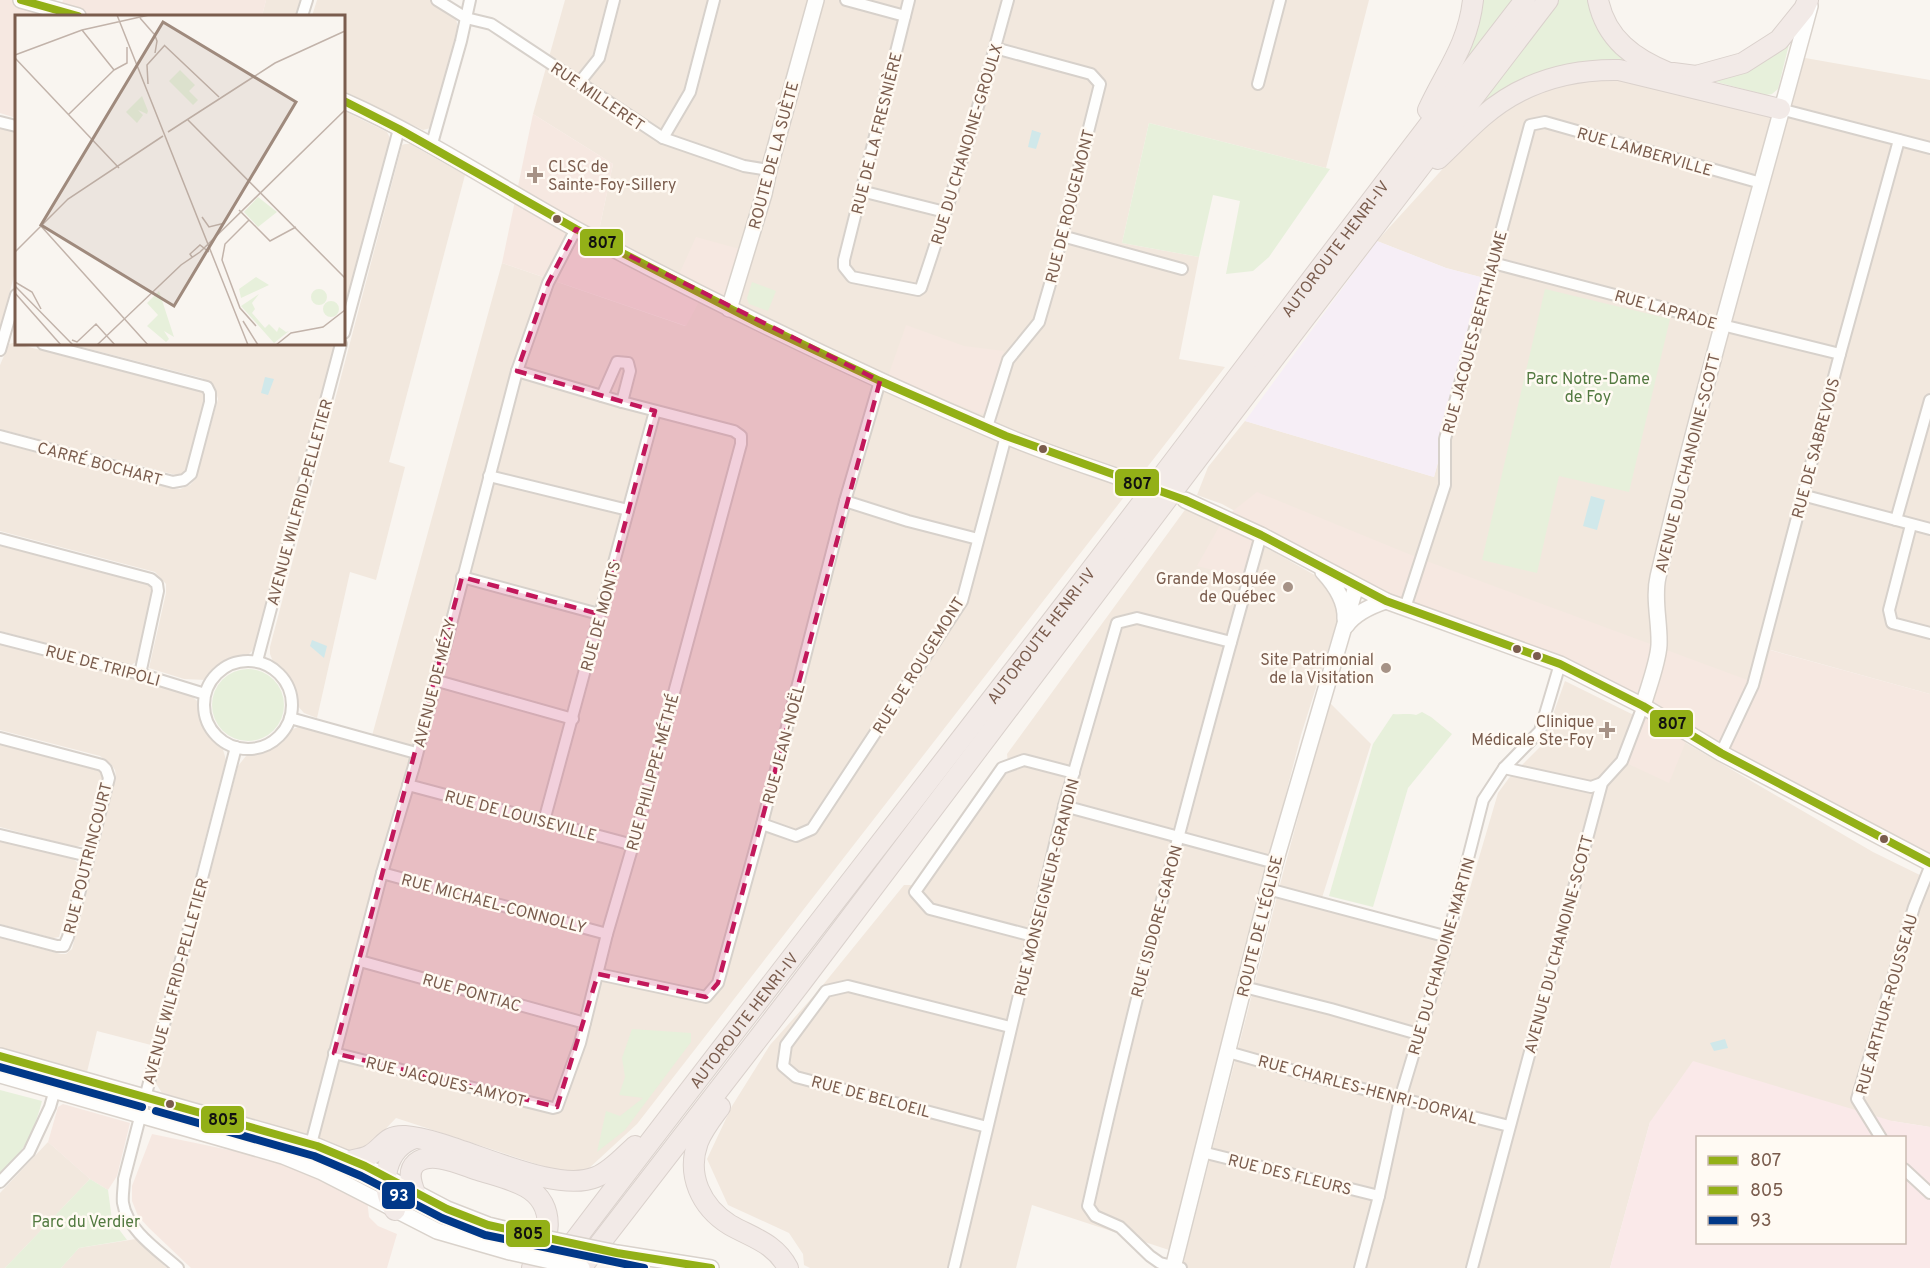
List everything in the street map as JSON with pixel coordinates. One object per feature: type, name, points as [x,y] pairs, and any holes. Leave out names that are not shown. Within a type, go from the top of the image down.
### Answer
[{"type":"highway","points":[[1409,149],[1462,47],[1473,0]]},
{"type":"highway","name":"AUTOROUTE HENRI-IV","points":[[554,1268],[657,1131],[1068,600],[1409,149],[1526,0]]},
{"type":"highway","name":"AUTOROUTE HENRI-IV","points":[[581,1268],[1548,0]]},
{"type":"highway","points":[[1598,0],[1612,37],[1626,51],[1667,73],[1780,109]]},
{"type":"highway","points":[[1667,73],[1696,76],[1743,63],[1779,40],[1809,0]]},
{"type":"highway","points":[[1402,190],[1483,116],[1502,102],[1543,80],[1566,74],[1592,70],[1619,70],[1780,109]]},
{"type":"highway","points":[[772,1019],[769,1041],[702,1134],[695,1153],[694,1177],[700,1193],[711,1210],[732,1226],[768,1244],[783,1258],[788,1268]]},
{"type":"highway","points":[[352,1160],[370,1156],[388,1139],[415,1138],[549,1178],[572,1182],[585,1181],[608,1170],[640,1142],[657,1131]]},
{"type":"highway","points":[[395,1210],[387,1194],[385,1176],[395,1151],[406,1141],[415,1138]]},
{"type":"highway","points":[[415,1192],[411,1183],[411,1169],[415,1164],[428,1158],[454,1163],[514,1181],[528,1188],[541,1202],[548,1224],[544,1247],[532,1268]]},
{"type":"main road","points":[[21,0],[74,15]]},
{"type":"main road","name":"ROUTE DE LA SUÈTE","points":[[729,309],[764,194],[816,0]]},
{"type":"main road","name":"AVENUE DU CHANOINE-SCOTT","points":[[1643,706],[1659,647],[1657,581],[1722,325],[1809,0]]},
{"type":"main road","points":[[345,102],[399,129],[576,229],[729,309],[880,381],[1006,436],[1138,484]]},
{"type":"main road","points":[[1185,500],[1261,535],[1386,601],[1560,664],[1643,706],[1721,753],[1930,865]]},
{"type":"main road","points":[[1319,567],[1333,583],[1346,610],[1344,628]]},
{"type":"main road","name":"ROUTE DE L'ÉGLISE","points":[[1176,1267],[1202,1152],[1268,889],[1356,586]]},
{"type":"main road","points":[[1344,628],[1350,620],[1370,607],[1386,601]]},
{"type":"main road","points":[[0,1056],[310,1144],[352,1160],[469,1218],[525,1234],[617,1253],[709,1268]]},
{"type":"main road","points":[[0,1075],[284,1156],[322,1172],[437,1231],[510,1252],[581,1268]]},
{"type":"street","points":[[302,15],[307,0]]},
{"type":"street","name":"RUE MILLERET","points":[[437,0],[466,18],[490,24],[663,138],[744,166],[769,170]]},
{"type":"street","points":[[431,147],[461,41],[470,0]]},
{"type":"street","points":[[579,83],[599,58],[614,0]]},
{"type":"street","points":[[663,138],[690,92],[714,0]]},
{"type":"street","points":[[846,0],[905,16]]},
{"type":"street","name":"RUE DE LA FRESNIÈRE","points":[[909,0],[844,267],[852,277],[918,290],[921,288]]},
{"type":"street","name":"RUE DU CHANOINE-GROULX","points":[[921,288],[1008,0]]},
{"type":"street","points":[[1258,84],[1280,0]]},
{"type":"street","name":"RUE DE ROUGEMONT","points":[[987,427],[1008,360],[1039,322],[1100,84],[1091,74],[995,48]]},
{"type":"street","points":[[1780,109],[1930,148]]},
{"type":"street","points":[[0,122],[15,126]]},
{"type":"street","name":"RUE LAMBERVILLE","points":[[1530,125],[1545,122],[1761,183]]},
{"type":"street","name":"RUE JACQUES-BERTHIAUME","points":[[1405,608],[1445,485],[1445,439],[1530,125]]},
{"type":"street","points":[[345,329],[399,129]]},
{"type":"street","name":"RUE DE SABREVOIS","points":[[1721,753],[1753,685],[1899,140]]},
{"type":"street","points":[[861,191],[945,212]]},
{"type":"street","name":"AVENUE DE MÉZY","points":[[310,1144],[382,873],[417,753],[434,680],[517,370],[548,283],[576,229]]},
{"type":"street","points":[[1062,236],[1182,269]]},
{"type":"street","name":"RUE LAPRADE","points":[[1493,263],[1722,325],[1840,354]]},
{"type":"street","points":[[0,350],[11,335],[15,303]]},
{"type":"street","name":"CARRÉ BOCHART","points":[[0,436],[173,482],[184,480],[191,474],[210,402],[207,387],[47,345]]},
{"type":"street","name":"AVENUE WILFRID-PELLETIER","points":[[257,661],[341,345]]},
{"type":"street","points":[[602,396],[617,362],[628,363],[630,371],[622,402]]},
{"type":"street","points":[[517,370],[655,411]]},
{"type":"street","name":"RUE JEAN-NOËL","points":[[598,974],[706,997],[718,983],[762,824],[845,501],[880,381]]},
{"type":"street","points":[[1896,520],[1930,400]]},
{"type":"street","name":"RUE PHILIPPE-MÉTHÉ","points":[[557,1107],[580,1043],[607,934],[741,444],[741,436],[734,431],[655,411]]},
{"type":"street","name":"RUE DE MONTS","points":[[544,820],[655,411]]},
{"type":"street","name":"RUE DE ROUGEMONT","points":[[762,824],[796,836],[812,829],[962,601],[1006,436]]},
{"type":"street","points":[[489,476],[628,510]]},
{"type":"street","points":[[1803,495],[1930,530]]},
{"type":"street","points":[[845,501],[908,521],[978,539]]},
{"type":"street","points":[[1911,525],[1889,610],[1892,622],[1930,633]]},
{"type":"street","name":"RUE ISIDORE-GARON","points":[[1176,1267],[1160,1263],[1120,1227],[1095,1216],[1088,1206],[1122,1054],[1261,535]]},
{"type":"street","points":[[0,539],[151,579],[157,584],[158,591],[140,674]]},
{"type":"street","points":[[462,577],[599,614]]},
{"type":"street","name":"RUE MONSEIGNEUR-GRANDIN","points":[[954,1268],[1064,806],[1118,623],[1137,618],[1231,642]]},
{"type":"street","name":"RUE DE TRIPOLI","points":[[0,638],[140,674],[205,694]]},
{"type":"street","points":[[257,661],[272,668],[282,677],[289,690],[292,704],[290,718],[284,730],[275,740],[264,746],[250,749],[236,747],[224,742],[207,722],[204,708],[205,694],[210,681],[219,671],[231,664],[257,661]]},
{"type":"street","name":"RUE DU CHANOINE-MARTIN","points":[[1360,1268],[1379,1196],[1400,1099],[1448,937],[1483,800],[1504,768],[1540,731],[1560,664]]},
{"type":"street","points":[[434,680],[573,719]]},
{"type":"street","name":"AVENUE DU CHANOINE-SCOTT","points":[[1472,1268],[1602,783],[1622,761],[1643,706]]},
{"type":"street","points":[[290,718],[417,753]]},
{"type":"street","name":"RUE POUTRINCOURT","points":[[0,738],[102,765],[109,778],[64,946],[0,932]]},
{"type":"street","name":"AVENUE WILFRID-PELLETIER","points":[[178,1268],[141,1235],[129,1219],[123,1204],[124,1179],[236,747]]},
{"type":"street","points":[[1032,936],[930,909],[915,892],[1002,768],[1024,760],[1074,774]]},
{"type":"street","points":[[1504,768],[1591,787],[1602,783]]},
{"type":"street","name":"RUE DE LOUISEVILLE","points":[[408,785],[633,845]]},
{"type":"street","points":[[1064,806],[1275,863]]},
{"type":"street","points":[[0,836],[88,856]]},
{"type":"street","name":"RUE ARTHUR-ROUSSEAU","points":[[1880,1136],[1857,1099],[1914,906],[1930,865]]},
{"type":"street","name":"RUE MICHAEL-CONNOLLY","points":[[382,873],[607,934]]},
{"type":"street","points":[[1268,889],[1448,937]]},
{"type":"street","name":"RUE PONTIAC","points":[[360,961],[585,1023]]},
{"type":"street","name":"RUE DE BELOEIL","points":[[987,1127],[796,1077],[783,1066],[786,1045],[826,991],[848,986],[1010,1027]]},
{"type":"street","points":[[1244,987],[1418,1034]]},
{"type":"street","name":"RUE CHARLES-HENRI-DORVAL","points":[[1228,1052],[1312,1076],[1509,1126]]},
{"type":"street","name":"RUE JACQUES-AMYOT","points":[[334,1053],[553,1108],[557,1107]]},
{"type":"street","points":[[0,1182],[29,1152],[50,1107],[60,1072]]},
{"type":"street","name":"RUE DES FLEURS","points":[[1202,1152],[1379,1196]]},
{"type":"street","points":[[1906,1170],[1930,1193]]},
{"type":"highlighted area","points":[[576,229],[880,381],[718,983],[706,997],[598,974],[557,1107],[334,1053],[462,577],[599,614],[655,411],[517,371],[548,283]]},
{"type":"shaded area","points":[[0,0],[21,0],[60,11],[63,0],[266,0],[262,15],[15,15],[15,118],[0,113]]},
{"type":"shaded area","points":[[266,0],[300,0],[296,15],[262,15]]},
{"type":"shaded area","points":[[317,0],[431,0],[456,18],[458,29],[431,128],[423,130],[345,91],[345,15],[312,15]]},
{"type":"shaded area","points":[[565,0],[1369,0],[1326,168],[1149,123],[1122,243],[1199,257],[1179,359],[1225,367],[637,1124],[587,1170],[564,1173],[396,1118],[366,1153],[307,1147],[262,1134],[265,1122],[162,1093],[155,1082],[238,766],[246,756],[268,749],[278,743],[289,731],[300,726],[370,743],[502,263],[685,326],[702,295],[597,240],[613,164],[533,114]]},
{"type":"shaded area","points":[[1794,56],[1930,80],[1930,694],[1771,650],[1761,685],[1257,523],[1222,504],[1197,495],[1208,467],[1245,421],[1434,477],[1488,279],[1446,268],[1377,241],[1499,107],[1553,81],[1608,70],[1778,107]]},
{"type":"shaded area","points":[[345,111],[387,132],[390,138],[345,310]]},
{"type":"shaded area","points":[[533,114],[613,164],[597,240],[676,281],[696,237],[747,251],[729,309],[702,296],[686,326],[502,263]]},
{"type":"shaded area","points":[[0,127],[15,131],[15,272],[0,330]]},
{"type":"shaded area","points":[[410,144],[465,175],[389,462],[405,467],[376,580],[350,572],[317,718],[304,713],[297,705],[292,684],[273,662],[270,647],[402,145]]},
{"type":"shaded area","points":[[1377,241],[1446,268],[1488,279],[1434,477],[1245,421]]},
{"type":"shaded area","points":[[906,325],[964,346],[1004,351],[986,413],[981,414],[888,376]]},
{"type":"shaded area","points":[[13,343],[201,391],[205,397],[186,469],[182,474],[176,475],[0,429],[0,365],[9,344]]},
{"type":"shaded area","points":[[74,345],[336,345],[255,648],[248,655],[230,660],[217,667],[206,680],[184,679],[149,668],[166,593],[166,584],[155,572],[0,531],[0,443],[171,488],[180,489],[190,485],[196,478],[218,399],[214,386],[202,378]]},
{"type":"shaded area","points":[[1257,492],[1421,559],[1761,685],[1770,650],[1930,694],[1930,863],[1689,734],[1669,783],[1622,761],[1643,706],[1405,608],[1261,535],[1249,579],[1197,566],[1224,518]]},
{"type":"shaded area","points":[[1187,507],[1327,582],[1337,608],[1338,618],[1301,735],[1169,1250],[1032,1205],[1016,1268],[810,1268],[804,1265],[803,1254],[789,1233],[728,1205],[707,1159],[732,1106],[770,1045],[818,991],[904,885],[915,885],[1008,763],[1007,754]]},
{"type":"shaded area","points":[[0,544],[144,582],[149,586],[153,592],[136,662],[131,665],[0,631]]},
{"type":"shaded area","points":[[0,644],[190,694],[197,701],[206,730],[222,746],[226,760],[151,1045],[97,1031],[87,1072],[0,1048],[0,938],[61,954],[66,954],[72,949],[116,777],[115,770],[100,756],[0,730]]},
{"type":"shaded area","points":[[1565,681],[1662,729],[1873,852],[1930,880],[1930,1127],[1892,1121],[1650,1122],[1610,1268],[1182,1268],[1329,702],[1371,744],[1320,904],[1443,939],[1458,929],[1498,793],[1509,778],[1542,745]]},
{"type":"shaded area","points":[[0,744],[100,771],[103,778],[83,845],[75,847],[0,827]]},
{"type":"shaded area","points":[[0,840],[72,858],[78,863],[59,937],[53,938],[0,924]]},
{"type":"shaded area","points":[[1693,1061],[1892,1121],[1930,1127],[1930,1268],[1610,1268],[1650,1122]]},
{"type":"shaded area","points":[[63,1104],[130,1123],[117,1176],[108,1190],[90,1179],[48,1142],[58,1107]]},
{"type":"shaded area","points":[[152,1134],[374,1180],[367,1199],[369,1217],[378,1226],[397,1234],[387,1268],[191,1268],[138,1216],[132,1201],[132,1186]]},
{"type":"shaded area","points":[[48,1142],[90,1179],[5,1268],[0,1268],[0,1193]]},
{"type":"shaded area","points":[[136,1239],[167,1268],[61,1268],[79,1248]]},
{"type":"green space","points":[[1478,0],[1513,0],[1446,90]]},
{"type":"green space","points":[[1557,0],[1593,0],[1639,65],[1595,65],[1461,131]]},
{"type":"green space","points":[[1790,40],[1778,89],[1772,94],[1766,95],[1713,81]]},
{"type":"green space","points":[[1149,123],[1330,169],[1269,257],[1253,271],[1226,274],[1240,201],[1213,195],[1199,257],[1122,243]]},
{"type":"green space","points":[[752,282],[776,291],[768,311],[749,304],[747,298]]},
{"type":"green space","name":"Parc Notre-Dame de Foy","points":[[1545,289],[1670,319],[1629,492],[1559,476],[1537,573],[1482,560]]},
{"type":"green space","points":[[248,669],[268,675],[278,685],[284,705],[278,725],[268,735],[248,741],[228,735],[218,725],[212,705],[218,685],[228,675]]},
{"type":"green space","points":[[1422,712],[1452,734],[1408,788],[1373,907],[1329,896],[1373,744],[1393,714],[1416,715]]},
{"type":"green space","points":[[632,1029],[691,1033],[691,1042],[625,1130],[597,1152],[606,1111],[620,1116],[643,1098],[619,1095],[625,1077],[622,1058]]},
{"type":"green space","points":[[0,1090],[42,1101],[27,1142],[0,1176]]},
{"type":"green space","name":"Parc du Verdier","points":[[90,1179],[108,1190],[112,1220],[127,1240],[79,1248],[61,1268],[5,1268]]},
{"type":"water","points":[[1032,130],[1041,133],[1036,149],[1028,147]]},
{"type":"water","points":[[265,377],[274,379],[268,395],[261,393]]},
{"type":"water","points":[[1591,496],[1605,500],[1597,530],[1583,526]]},
{"type":"water","points":[[312,640],[327,646],[324,658],[310,646]]},
{"type":"water","points":[[1725,1039],[1728,1048],[1714,1051],[1710,1043]]},
{"type":"transit line","name":"807","points":[[21,0],[74,15]]},
{"type":"transit line","name":"807","points":[[345,102],[399,129],[576,229],[760,324],[880,381],[1006,436],[1185,500],[1261,535],[1386,601],[1560,664],[1643,706],[1721,753],[1930,863]]},
{"type":"transit line","name":"805","points":[[0,1056],[317,1146],[365,1166],[447,1209],[488,1225],[617,1253],[711,1268]]},
{"type":"transit line","name":"93","points":[[0,1067],[142,1107]]},
{"type":"transit line","name":"93","points":[[156,1111],[314,1156],[361,1176],[442,1218],[485,1235],[644,1268]]},
{"type":"place","name":"CLSC de Sainte-Foy-Sillery","points":[[535,175]]},
{"type":"place","name":"Grande Mosquée de Québec","points":[[1288,587]]},
{"type":"place","name":"Site Patrimonial de la Visitation","points":[[1386,668]]},
{"type":"place","name":"Clinique Médicale Ste-Foy","points":[[1607,730]]}]
